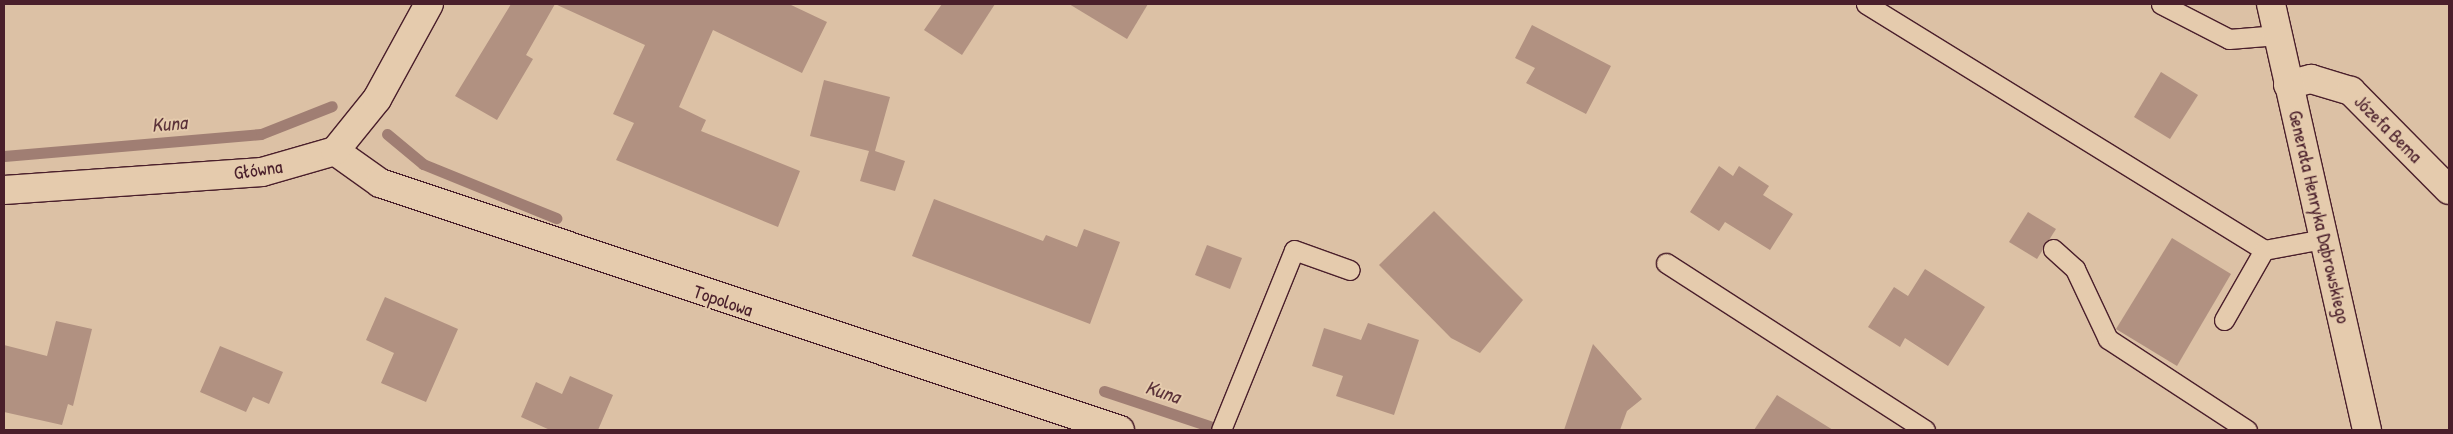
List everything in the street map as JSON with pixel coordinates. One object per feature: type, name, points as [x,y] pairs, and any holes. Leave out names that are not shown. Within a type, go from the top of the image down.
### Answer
[{"type":"street","points":[[336,151],[377,99],[428,4]]},
{"type":"street","name":"Generała Henryka Dąbrowskiego","points":[[2271,4],[2367,430]]},
{"type":"street","name":"Józefa Bema","points":[[2288,85],[2311,79],[2351,92],[2449,190]]},
{"type":"street","name":"Główna","points":[[4,190],[262,172],[336,151]]},
{"type":"street","name":"Topolowa","points":[[336,151],[380,183],[1079,424],[1120,430]]},
{"type":"lane","points":[[1866,4],[2264,250],[2323,238]]},
{"type":"lane","points":[[2161,4],[2229,39],[2278,35]]},
{"type":"lane","points":[[2053,249],[2075,269],[2108,339],[2247,430]]},
{"type":"lane","points":[[1221,430],[1294,250],[1350,270]]},
{"type":"lane","points":[[2224,320],[2264,250]]},
{"type":"lane","points":[[1666,263],[1925,430]]},
{"type":"building","points":[[511,4],[555,4],[526,55],[533,59],[497,120],[455,96]]},
{"type":"building","points":[[555,4],[789,4],[827,22],[802,73],[713,30],[679,107],[706,120],[701,131],[800,171],[778,227],[616,160],[634,123],[613,114],[645,45]]},
{"type":"building","points":[[942,4],[995,4],[962,55],[924,30]]},
{"type":"building","points":[[1069,4],[1148,4],[1127,39]]},
{"type":"building","points":[[1532,25],[1611,66],[1586,114],[1526,83],[1535,68],[1515,58]]},
{"type":"building","points":[[2161,72],[2198,95],[2170,139],[2134,117]]},
{"type":"building","points":[[824,80],[890,97],[875,151],[905,161],[895,191],[860,181],[869,151],[810,136]]},
{"type":"building","points":[[1719,166],[1733,176],[1739,166],[1769,186],[1763,195],[1793,214],[1770,250],[1725,222],[1719,231],[1690,212]]},
{"type":"building","points":[[934,199],[1043,241],[1046,235],[1077,247],[1084,229],[1120,242],[1090,324],[912,256]]},
{"type":"building","points":[[1434,211],[1523,300],[1480,353],[1451,338],[1379,265]]},
{"type":"building","points":[[2028,212],[2056,229],[2037,259],[2009,242]]},
{"type":"building","points":[[2172,238],[2231,274],[2177,366],[2116,329]]},
{"type":"building","points":[[1207,245],[1242,258],[1230,289],[1195,275]]},
{"type":"building","points":[[1925,269],[1985,307],[1948,366],[1905,338],[1900,347],[1868,327],[1894,287],[1908,296]]},
{"type":"building","points":[[385,297],[458,329],[426,402],[381,383],[394,353],[366,340]]},
{"type":"building","points":[[56,321],[92,329],[73,406],[68,404],[62,425],[4,412],[4,345],[47,356]]},
{"type":"building","points":[[1368,323],[1419,340],[1394,415],[1336,396],[1343,376],[1312,366],[1324,328],[1361,340]]},
{"type":"building","points":[[1593,344],[1642,399],[1627,411],[1620,430],[1564,430]]},
{"type":"building","points":[[220,346],[283,372],[269,404],[253,397],[246,412],[200,392]]},
{"type":"building","points":[[570,376],[613,395],[598,430],[550,430],[521,417],[536,382],[562,394]]},
{"type":"building","points":[[1777,395],[1833,430],[1754,430]]},
{"type":"waterway","name":"Kuna","points":[[4,156],[261,134],[332,106]]},
{"type":"waterway","name":"Kuna","points":[[387,134],[423,164],[556,218]]},
{"type":"waterway","name":"Kuna","points":[[1104,391],[1209,426]]}]
